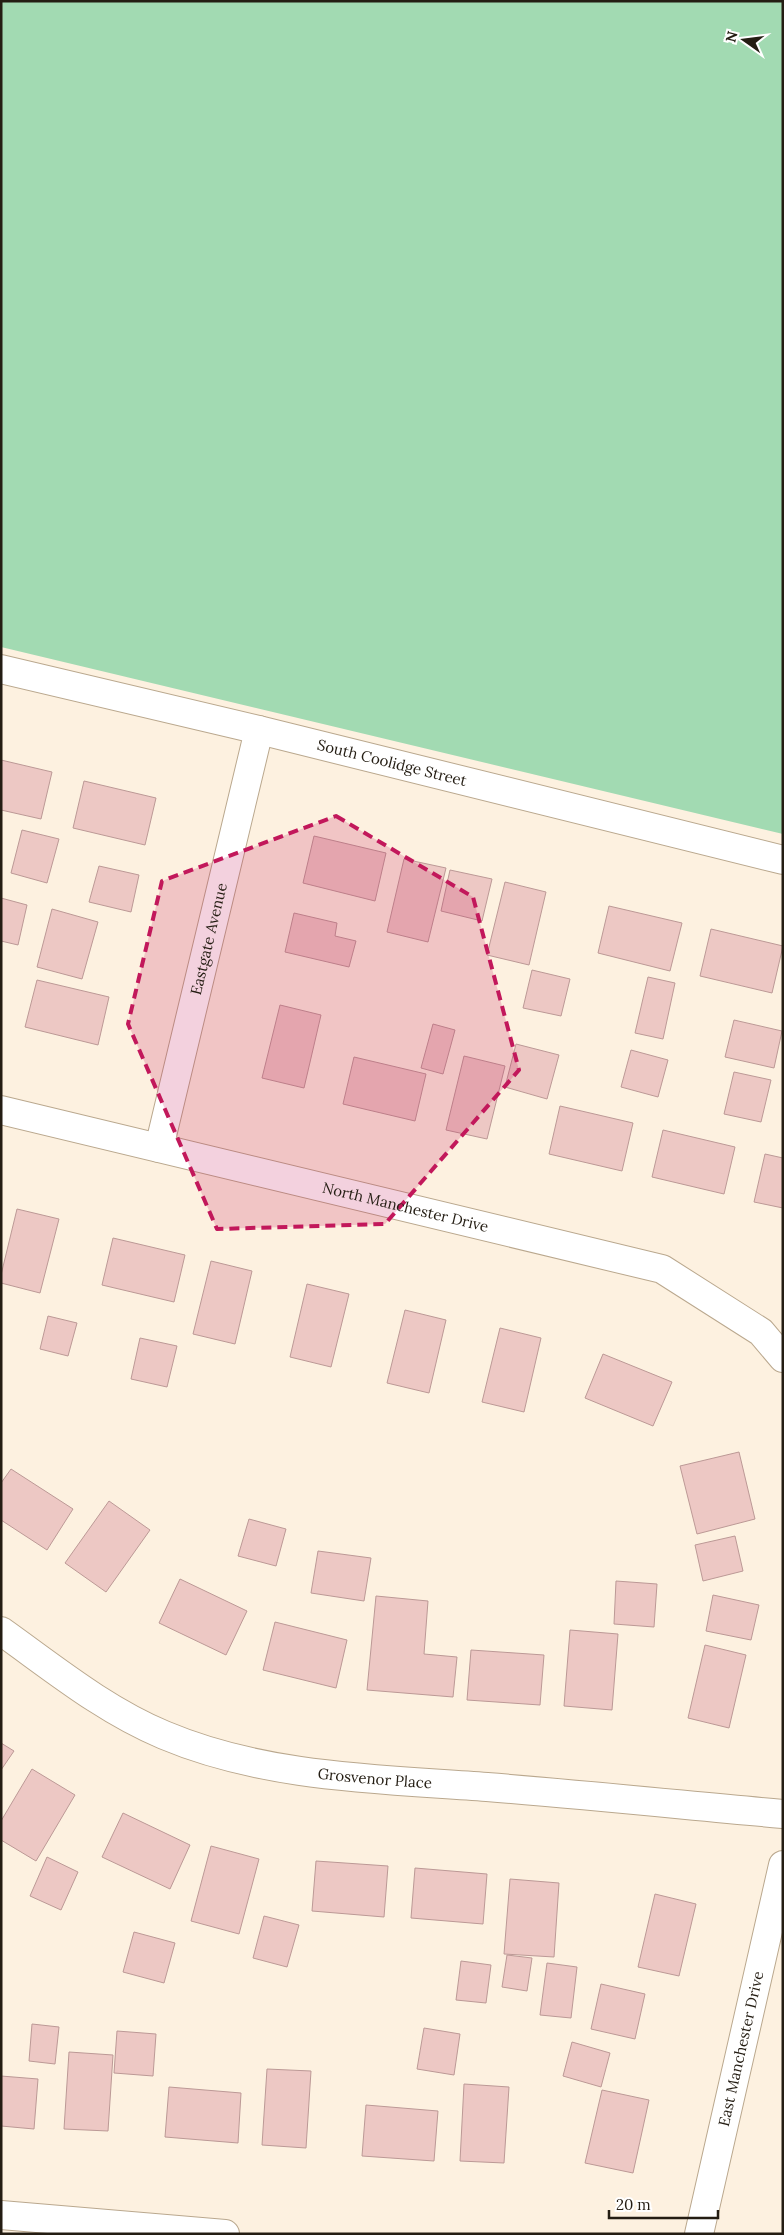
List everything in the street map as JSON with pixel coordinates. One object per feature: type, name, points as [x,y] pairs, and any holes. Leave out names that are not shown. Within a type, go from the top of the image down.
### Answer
[{"type":"street","name":"South Coolidge Street","points":[[1,669],[259,730],[783,860]]},
{"type":"street","name":"Eastgate Avenue","points":[[159,1148],[259,730]]},
{"type":"street","name":"North Manchester Drive","points":[[1,1110],[662,1268],[761,1332],[783,1358]]},
{"type":"street","name":"Grosvenor Place","points":[[1,1631],[120,1714],[163,1735],[242,1761],[328,1774],[783,1814]]},
{"type":"street","name":"East Manchester Drive","points":[[699,2234],[783,1865]]},
{"type":"street","points":[[1,2215],[225,2234]]},
{"type":"highlighted area","points":[[336,816],[473,897],[519,1070],[385,1224],[217,1229],[128,1024],[162,881]]},
{"type":"green space","points":[[1,1],[783,1],[783,834],[1,647]]},
{"type":"building","points":[[1,760],[52,772],[41,819],[1,810]]},
{"type":"building","points":[[84,781],[156,798],[145,845],[73,828]]},
{"type":"building","points":[[22,830],[59,839],[47,883],[11,873]]},
{"type":"building","points":[[314,836],[386,853],[375,901],[303,883]]},
{"type":"building","points":[[404,859],[446,868],[428,942],[387,932]]},
{"type":"building","points":[[99,866],[139,875],[131,912],[89,902]]},
{"type":"building","points":[[450,870],[492,879],[482,921],[441,911]]},
{"type":"building","points":[[505,882],[546,892],[529,965],[487,955]]},
{"type":"building","points":[[1,898],[27,905],[18,945],[1,941]]},
{"type":"building","points":[[609,906],[682,923],[670,971],[598,953]]},
{"type":"building","points":[[52,909],[98,922],[82,979],[37,967]]},
{"type":"building","points":[[294,913],[337,923],[335,936],[356,941],[349,967],[285,952]]},
{"type":"building","points":[[711,929],[783,946],[772,993],[700,976]]},
{"type":"building","points":[[532,970],[570,979],[561,1016],[523,1008]]},
{"type":"building","points":[[648,977],[675,983],[663,1039],[635,1033]]},
{"type":"building","points":[[37,980],[109,997],[98,1045],[25,1027]]},
{"type":"building","points":[[280,1005],[321,1015],[304,1088],[262,1078]]},
{"type":"building","points":[[734,1020],[782,1031],[774,1068],[725,1057]]},
{"type":"building","points":[[433,1024],[455,1030],[443,1074],[421,1068]]},
{"type":"building","points":[[516,1044],[559,1055],[547,1099],[505,1087]]},
{"type":"building","points":[[631,1050],[668,1060],[658,1097],[621,1087]]},
{"type":"building","points":[[464,1056],[505,1066],[487,1139],[446,1130]]},
{"type":"building","points":[[354,1057],[426,1074],[415,1121],[343,1104]]},
{"type":"building","points":[[734,1072],[771,1080],[761,1122],[724,1114]]},
{"type":"building","points":[[560,1106],[633,1123],[622,1171],[549,1154]]},
{"type":"building","points":[[663,1130],[735,1147],[724,1194],[652,1177]]},
{"type":"building","points":[[765,1154],[783,1158],[783,1208],[754,1202]]},
{"type":"building","points":[[17,1209],[59,1219],[40,1293],[1,1283],[1,1275]]},
{"type":"building","points":[[113,1238],[185,1255],[174,1302],[102,1285]]},
{"type":"building","points":[[211,1261],[252,1271],[235,1344],[193,1334]]},
{"type":"building","points":[[307,1284],[349,1294],[331,1367],[290,1357]]},
{"type":"building","points":[[405,1310],[446,1320],[429,1393],[387,1383]]},
{"type":"building","points":[[48,1316],[77,1323],[68,1356],[40,1349]]},
{"type":"building","points":[[500,1328],[541,1338],[524,1412],[482,1402]]},
{"type":"building","points":[[140,1338],[177,1346],[167,1387],[131,1379]]},
{"type":"building","points":[[603,1354],[672,1382],[653,1426],[585,1398]]},
{"type":"building","points":[[739,1452],[755,1519],[697,1534],[680,1466]]},
{"type":"building","points":[[11,1469],[73,1509],[47,1550],[1,1520],[1,1483]]},
{"type":"building","points":[[109,1501],[150,1530],[106,1592],[65,1563]]},
{"type":"building","points":[[249,1519],[286,1529],[276,1566],[238,1556]]},
{"type":"building","points":[[735,1536],[743,1571],[703,1581],[695,1545]]},
{"type":"building","points":[[318,1551],[371,1558],[364,1601],[311,1593]]},
{"type":"building","points":[[180,1579],[247,1611],[226,1655],[159,1623]]},
{"type":"building","points":[[616,1581],[657,1584],[654,1627],[614,1624]]},
{"type":"building","points":[[713,1595],[759,1605],[751,1640],[706,1631]]},
{"type":"building","points":[[376,1596],[428,1601],[424,1654],[457,1657],[453,1697],[367,1690]]},
{"type":"building","points":[[275,1622],[347,1640],[336,1688],[263,1670]]},
{"type":"building","points":[[570,1630],[618,1634],[612,1710],[564,1706]]},
{"type":"building","points":[[705,1645],[746,1655],[729,1728],[688,1718]]},
{"type":"building","points":[[471,1650],[544,1655],[540,1705],[467,1700]]},
{"type":"building","points":[[1,1743],[14,1751],[1,1770]]},
{"type":"building","points":[[32,1769],[75,1795],[36,1861],[1,1840],[1,1821]]},
{"type":"building","points":[[123,1813],[190,1845],[170,1889],[102,1857]]},
{"type":"building","points":[[211,1846],[259,1859],[239,1934],[191,1921]]},
{"type":"building","points":[[47,1857],[78,1872],[61,1910],[30,1896]]},
{"type":"building","points":[[316,1861],[388,1866],[384,1917],[312,1911]]},
{"type":"building","points":[[415,1868],[487,1874],[483,1924],[411,1918]]},
{"type":"building","points":[[510,1879],[559,1883],[554,1957],[504,1954]]},
{"type":"building","points":[[655,1894],[696,1904],[679,1976],[638,1967]]},
{"type":"building","points":[[264,1916],[299,1925],[287,1967],[253,1958]]},
{"type":"building","points":[[134,1932],[175,1943],[164,1983],[123,1972]]},
{"type":"building","points":[[507,1955],[532,1958],[527,1991],[502,1987]]},
{"type":"building","points":[[461,1961],[491,1965],[486,2003],[456,2000]]},
{"type":"building","points":[[547,1963],[577,1967],[571,2018],[540,2015]]},
{"type":"building","points":[[601,1984],[645,1994],[635,2039],[591,2029]]},
{"type":"building","points":[[32,2024],[59,2027],[55,2064],[29,2061]]},
{"type":"building","points":[[424,2028],[460,2034],[454,2075],[417,2069]]},
{"type":"building","points":[[117,2031],[156,2034],[153,2076],[114,2073]]},
{"type":"building","points":[[572,2042],[610,2053],[601,2087],[563,2076]]},
{"type":"building","points":[[69,2052],[113,2055],[108,2131],[64,2129]]},
{"type":"building","points":[[267,2069],[311,2071],[306,2148],[262,2145]]},
{"type":"building","points":[[1,2076],[38,2079],[34,2129],[1,2126]]},
{"type":"building","points":[[464,2084],[509,2087],[504,2163],[460,2161]]},
{"type":"building","points":[[169,2087],[241,2093],[238,2143],[165,2137]]},
{"type":"building","points":[[602,2090],[649,2100],[633,2173],[585,2163]]},
{"type":"building","points":[[366,2105],[438,2111],[434,2161],[362,2156]]}]
